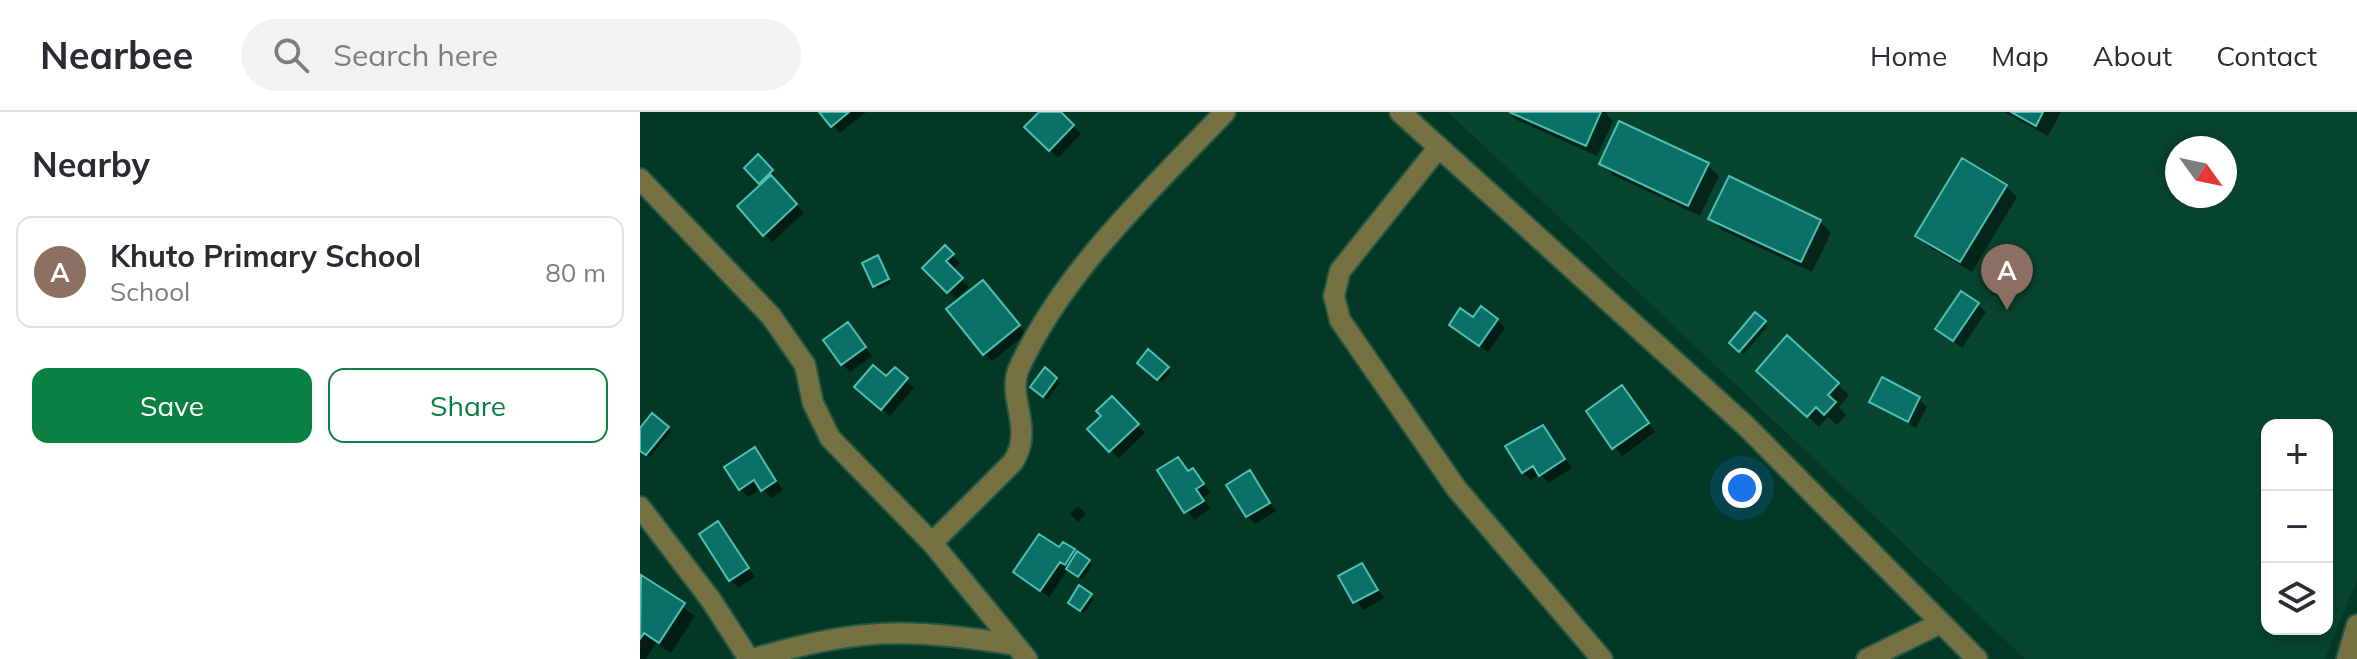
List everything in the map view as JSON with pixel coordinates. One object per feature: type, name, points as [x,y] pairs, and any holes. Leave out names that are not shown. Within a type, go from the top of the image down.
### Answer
[{"type":"street","points":[[932,543],[1013,462],[1022,449],[1017,374],[1081,269],[1225,112]]},
{"type":"street","points":[[1400,112],[1745,425],[1977,659]]},
{"type":"street","points":[[1439,147],[1340,271],[1334,296],[1340,320],[1456,488],[1602,659]]},
{"type":"street","points":[[640,179],[771,316],[805,365],[813,403],[830,438],[932,543],[1021,652]]},
{"type":"street","points":[[640,507],[711,600],[751,659],[805,643],[899,631],[938,632],[1021,652]]},
{"type":"street","points":[[1867,659],[1941,623]]},
{"type":"street","points":[[2347,659],[2357,625]]},
{"type":"shaded area","points":[[1448,112],[2357,112],[2357,579],[2325,659],[2025,659]]},
{"type":"building","points":[[819,112],[849,112],[831,127]]},
{"type":"building","points":[[1039,112],[1061,112],[1074,125],[1049,151],[1024,127]]},
{"type":"building","points":[[1509,112],[1601,112],[1586,146]]},
{"type":"building","points":[[2011,112],[2043,112],[2036,126]]},
{"type":"building","points":[[1619,121],[1709,163],[1688,206],[1599,164]]},
{"type":"building","points":[[758,154],[773,170],[759,184],[744,168]]},
{"type":"building","points":[[1962,158],[2007,185],[1960,262],[1915,236]]},
{"type":"building","points":[[771,175],[797,204],[763,236],[737,206]]},
{"type":"building","points":[[1729,176],[1821,220],[1801,262],[1708,219]]},
{"type":"building","points":[[945,245],[954,254],[946,261],[963,278],[947,293],[922,268]]},
{"type":"building","points":[[878,255],[889,279],[873,287],[862,263]]},
{"type":"building","points":[[983,280],[1020,325],[983,355],[946,309]]},
{"type":"building","points":[[1961,291],[1979,303],[1953,341],[1935,329]]},
{"type":"building","points":[[1481,306],[1498,319],[1479,346],[1449,325],[1460,308],[1473,317]]},
{"type":"building","points":[[1755,312],[1766,321],[1739,352],[1729,343]]},
{"type":"building","points":[[848,322],[866,347],[841,365],[823,340]]},
{"type":"building","points":[[1787,335],[1839,383],[1828,395],[1836,402],[1824,415],[1816,407],[1807,417],[1756,371]]},
{"type":"building","points":[[1148,349],[1169,367],[1157,380],[1137,363]]},
{"type":"building","points":[[873,365],[886,376],[895,367],[908,378],[881,410],[854,387]]},
{"type":"building","points":[[1045,367],[1057,378],[1043,397],[1030,387]]},
{"type":"building","points":[[1882,377],[1920,397],[1908,422],[1869,402]]},
{"type":"building","points":[[1622,385],[1649,423],[1612,449],[1586,411]]},
{"type":"building","points":[[1112,396],[1139,424],[1109,452],[1087,429],[1101,416],[1096,411]]},
{"type":"building","points":[[652,413],[669,427],[646,455],[640,451],[640,428]]},
{"type":"building","points":[[1543,425],[1565,459],[1539,476],[1533,466],[1522,473],[1505,446]]},
{"type":"building","points":[[755,447],[776,481],[761,491],[754,480],[739,490],[724,467]]},
{"type":"building","points":[[1178,457],[1188,471],[1193,468],[1204,484],[1196,489],[1204,501],[1184,513],[1157,470]]},
{"type":"building","points":[[1250,470],[1270,503],[1246,517],[1226,485]]},
{"type":"building","points":[[718,521],[749,568],[729,581],[699,534]]},
{"type":"building","points":[[1039,534],[1059,547],[1063,542],[1075,549],[1065,565],[1060,562],[1040,591],[1013,572]]},
{"type":"building","points":[[1077,551],[1090,560],[1078,577],[1066,569]]},
{"type":"building","points":[[1362,563],[1378,590],[1353,603],[1338,576]]},
{"type":"building","points":[[641,575],[685,603],[659,643],[644,633],[640,639]]},
{"type":"building","points":[[1079,585],[1092,594],[1080,611],[1068,603]]},
{"type":"place","name":"Khuto Primary School","points":[[2007,310]]}]
